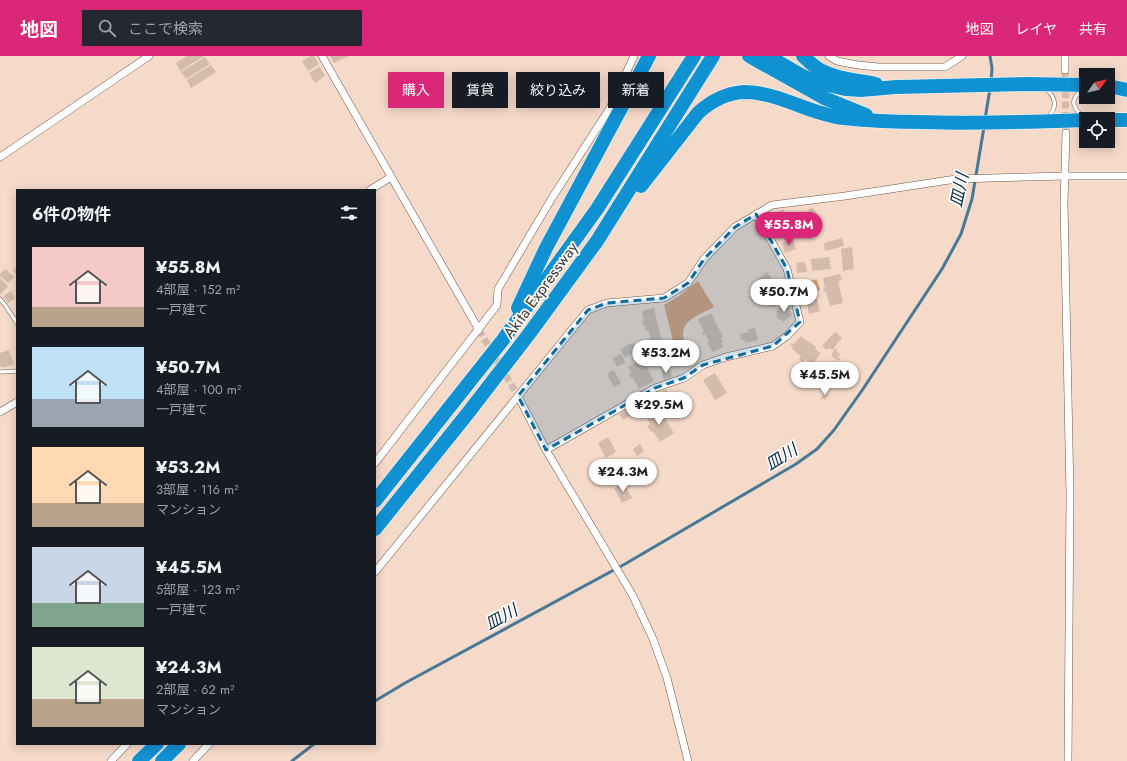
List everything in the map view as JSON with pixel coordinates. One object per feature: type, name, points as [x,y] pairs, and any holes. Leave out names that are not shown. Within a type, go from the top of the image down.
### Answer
[{"type":"highway","points":[[502,341],[546,248],[649,56]]},
{"type":"highway","name":"Akita Expressway","points":[[376,500],[502,341],[597,209],[694,56]]},
{"type":"highway","name":"Akita Expressway","points":[[376,528],[468,413],[597,241],[713,56]]},
{"type":"highway","points":[[749,56],[824,98],[882,121]]},
{"type":"highway","points":[[768,56],[816,82],[845,89],[861,90],[896,87],[1040,84],[1079,87]]},
{"type":"highway","points":[[803,56],[810,63],[821,70],[837,76],[896,87]]},
{"type":"highway","points":[[1115,87],[1127,90]]},
{"type":"highway","points":[[597,241],[698,113],[717,99],[730,94],[744,92],[758,93],[773,96],[826,115],[882,121],[969,124],[1079,120]]},
{"type":"highway","points":[[1115,120],[1127,120]]},
{"type":"highway","points":[[139,761],[156,745]]},
{"type":"highway","points":[[162,761],[178,745]]},
{"type":"street","points":[[0,157],[149,56]]},
{"type":"street","points":[[322,56],[479,330]]},
{"type":"street","points":[[376,462],[497,305],[498,289],[552,198],[610,108],[634,56]]},
{"type":"street","points":[[829,56],[837,61],[878,67],[945,67],[962,56]]},
{"type":"street","points":[[1065,56],[1065,70]]},
{"type":"street","points":[[1066,133],[1066,176],[1064,203],[1070,493],[1068,761]]},
{"type":"street","points":[[376,571],[588,310],[607,303],[664,298],[688,283],[704,259],[735,227],[772,205],[845,196],[956,179],[1127,176]]},
{"type":"street","points":[[372,189],[391,177]]},
{"type":"street","points":[[546,450],[655,388],[684,378],[703,365],[772,346],[787,336],[800,322],[786,269],[756,214]]},
{"type":"street","points":[[518,396],[546,450],[634,596],[667,678],[688,761]]},
{"type":"street","points":[[0,412],[16,403]]},
{"type":"street","points":[[111,761],[126,745]]},
{"type":"street","points":[[193,761],[208,745]]},
{"type":"lane","points":[[1040,84],[1052,95],[1055,106],[1052,112],[1040,122]]},
{"type":"lane","points":[[1079,93],[1074,100],[1074,107],[1079,114]]},
{"type":"lane","points":[[0,299],[16,322]]},
{"type":"lane","points":[[0,372],[16,371]]},
{"type":"highlighted area","points":[[756,214],[787,269],[800,322],[773,346],[703,365],[684,378],[655,388],[546,450],[518,396],[588,310],[607,303],[664,298],[688,283],[704,259],[735,227]]},
{"type":"shaded area","points":[[817,279],[820,290],[802,295],[799,284]]},
{"type":"shaded area","points":[[698,281],[714,307],[687,323],[683,333],[688,355],[686,360],[680,362],[677,356],[664,305],[679,296]]},
{"type":"building","points":[[187,56],[204,56],[180,71],[176,63]]},
{"type":"building","points":[[314,56],[319,64],[308,71],[302,61]]},
{"type":"building","points":[[330,56],[349,56],[334,63]]},
{"type":"building","points":[[205,57],[210,64],[186,79],[181,72]]},
{"type":"building","points":[[211,65],[216,72],[191,88],[187,80]]},
{"type":"building","points":[[320,67],[325,76],[315,83],[309,73]]},
{"type":"building","points":[[812,207],[823,226],[818,229],[820,231],[813,235],[808,228],[805,229],[800,222],[807,217],[805,213]]},
{"type":"building","points":[[783,209],[795,230],[787,235],[784,232],[780,234],[771,218]]},
{"type":"building","points":[[842,238],[844,246],[825,251],[824,243]]},
{"type":"building","points":[[793,239],[796,249],[785,253],[782,243]]},
{"type":"building","points":[[852,247],[854,269],[843,271],[841,249]]},
{"type":"building","points":[[829,257],[831,269],[812,271],[811,259]]},
{"type":"building","points":[[805,262],[807,272],[797,273],[796,263]]},
{"type":"building","points":[[5,269],[14,277],[8,283],[0,276]]},
{"type":"building","points":[[767,272],[785,296],[773,307],[769,302],[766,304],[761,298],[764,296],[753,283]]},
{"type":"building","points":[[840,274],[842,280],[838,281],[843,303],[830,306],[826,292],[824,292],[823,289],[825,288],[823,278]]},
{"type":"building","points":[[0,278],[8,286],[0,295]]},
{"type":"building","points":[[11,291],[15,298],[8,303],[3,296]]},
{"type":"building","points":[[816,296],[820,311],[809,314],[807,304],[804,305],[802,299]]},
{"type":"building","points":[[786,303],[791,309],[789,310],[792,315],[783,322],[776,316],[778,315],[775,311]]},
{"type":"building","points":[[654,308],[662,342],[652,345],[648,330],[646,331],[645,325],[643,326],[642,321],[644,321],[642,311]]},
{"type":"building","points":[[711,313],[723,337],[721,338],[723,342],[721,343],[723,347],[713,352],[707,343],[709,342],[705,334],[703,335],[702,333],[704,332],[698,319]]},
{"type":"building","points":[[755,328],[758,340],[745,343],[745,340],[741,340],[740,334],[749,332],[748,329]]},
{"type":"building","points":[[835,332],[842,338],[832,350],[830,348],[827,350],[822,346]]},
{"type":"building","points":[[801,336],[808,342],[809,341],[816,347],[815,349],[821,353],[812,365],[806,359],[803,362],[799,359],[801,356],[792,349],[793,347],[790,345],[792,343],[794,344]]},
{"type":"building","points":[[633,343],[638,350],[625,358],[620,349]]},
{"type":"building","points":[[835,348],[837,350],[836,352],[840,354],[838,357],[841,359],[839,361],[831,356]]},
{"type":"building","points":[[9,350],[14,364],[2,368],[2,366],[0,367],[0,353]]},
{"type":"building","points":[[621,354],[626,363],[617,367],[613,358]]},
{"type":"building","points":[[643,359],[654,381],[639,389],[629,374],[631,372],[628,367]]},
{"type":"building","points":[[669,368],[672,377],[664,380],[661,371]]},
{"type":"building","points":[[614,370],[621,383],[614,387],[608,377],[608,373]]},
{"type":"building","points":[[715,373],[727,393],[715,400],[703,380]]},
{"type":"building","points":[[666,389],[674,400],[663,407],[659,402],[657,404],[654,399],[656,397],[655,396]]},
{"type":"building","points":[[825,391],[829,394],[825,400],[821,398]]},
{"type":"building","points":[[685,394],[692,401],[685,407],[689,410],[685,413],[682,410],[675,417],[668,410]]},
{"type":"building","points":[[649,399],[651,402],[645,406],[643,403]]},
{"type":"building","points":[[628,408],[632,415],[623,420],[619,414]]},
{"type":"building","points":[[659,409],[674,433],[660,442],[653,431],[651,432],[647,426],[650,424],[646,417]]},
{"type":"building","points":[[608,437],[616,452],[606,458],[598,443]]},
{"type":"building","points":[[640,444],[644,451],[637,456],[633,449]]},
{"type":"building","points":[[624,483],[632,498],[622,503],[614,488]]},
{"type":"waterway","name":"皿川","points":[[990,56],[992,68],[991,82]]},
{"type":"waterway","name":"皿川","points":[[985,119],[990,89]]},
{"type":"waterway","name":"皿川","points":[[376,700],[405,683],[625,564],[796,464],[817,449],[834,430],[863,389],[942,269],[961,234],[972,199],[984,127]]},
{"type":"waterway","name":"皿川","points":[[292,761],[313,745]]},
{"type":"tunnel","points":[[1065,70],[1066,133]]},
{"type":"tunnel","points":[[479,330],[518,396]]}]
